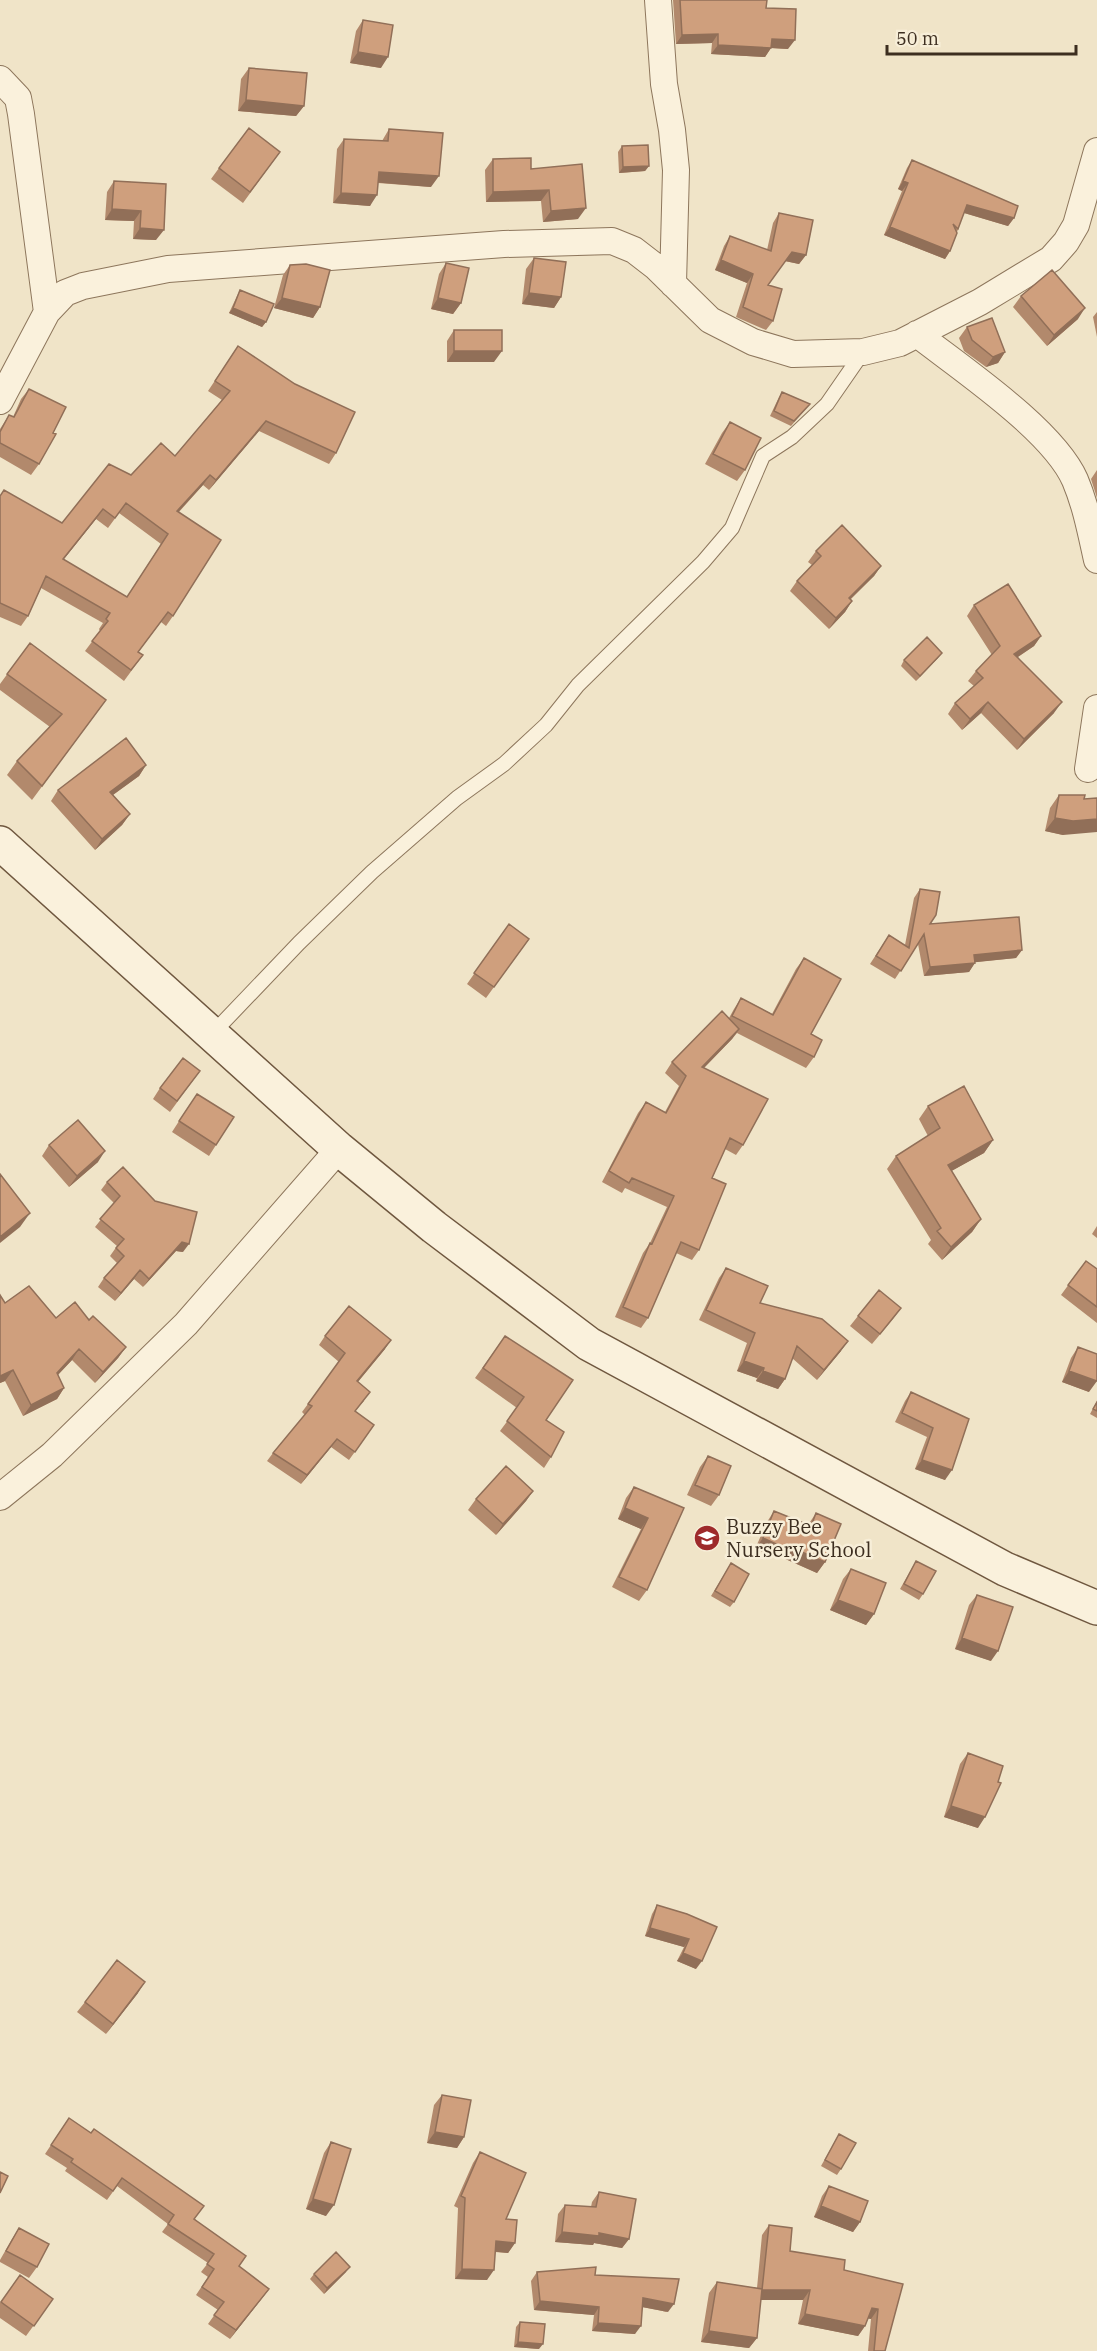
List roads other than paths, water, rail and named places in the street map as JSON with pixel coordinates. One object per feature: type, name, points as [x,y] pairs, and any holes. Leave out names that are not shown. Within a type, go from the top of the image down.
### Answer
[{"type":"street","points":[[658,0],[664,84],[676,170],[673,284]]},
{"type":"street","points":[[0,79],[18,98],[47,312]]},
{"type":"street","points":[[0,401],[47,312],[65,293],[83,286],[168,269],[504,244],[612,241],[634,250],[656,267],[710,320],[753,342],[793,354],[864,352],[900,343],[980,302],[1051,259],[1066,242],[1076,225],[1097,151]]},
{"type":"street","points":[[917,334],[1039,432],[1060,457],[1074,479],[1090,525],[1097,560]]},
{"type":"street","points":[[1088,769],[1097,708]]},
{"type":"street","points":[[0,843],[339,1149],[434,1227],[589,1344],[1005,1569],[1097,1608]]},
{"type":"street","points":[[0,1497],[52,1455],[186,1324],[339,1149]]},
{"type":"lane","points":[[212,1034],[372,872],[457,798],[504,764],[546,725],[578,685],[703,562],[732,528],[763,456],[792,437],[827,404],[864,352]]},
{"type":"place","name":"Buzzy Bee Nursery School","points":[[707,1538]]}]
